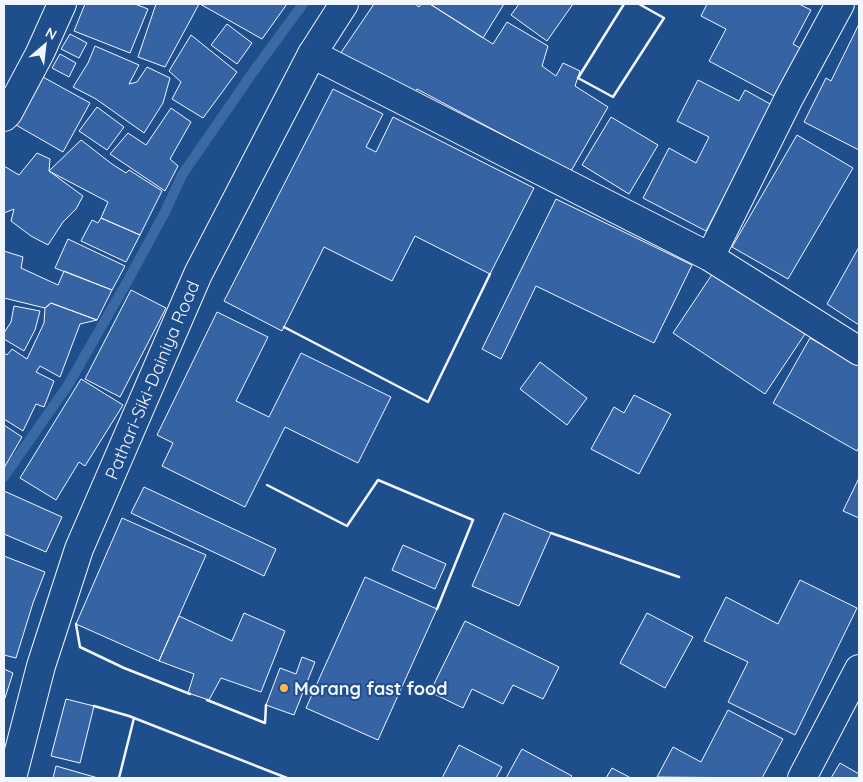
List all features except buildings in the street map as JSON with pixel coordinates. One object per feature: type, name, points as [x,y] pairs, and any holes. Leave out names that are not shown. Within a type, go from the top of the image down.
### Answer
[{"type":"street","points":[[4,117],[8,113],[40,53],[62,4]]},
{"type":"street","name":"Pathari-Siki-Dainiya Road","points":[[12,778],[41,666],[79,549],[198,274],[312,54],[344,4]]},
{"type":"street","points":[[710,257],[789,98],[840,4]]},
{"type":"street","points":[[312,54],[710,257],[859,351]]},
{"type":"street","points":[[802,778],[859,669]]},
{"type":"waterway","points":[[4,477],[68,385],[127,282],[165,212],[182,175],[253,72],[303,4]]},
{"type":"wall","points":[[624,4],[578,78],[613,97],[664,18],[639,4]]},
{"type":"wall","points":[[284,327],[428,402],[490,274]]},
{"type":"wall","points":[[267,485],[347,526],[378,480],[473,520],[437,609]]},
{"type":"wall","points":[[551,533],[679,577]]},
{"type":"wall","points":[[76,624],[80,647],[124,668],[190,694]]},
{"type":"wall","points":[[207,700],[265,723],[266,705]]},
{"type":"wall","points":[[94,706],[129,716],[287,778]]},
{"type":"wall","points":[[119,778],[134,718]]},
{"type":"place","name":"Morang fast food","points":[[284,688]]}]
